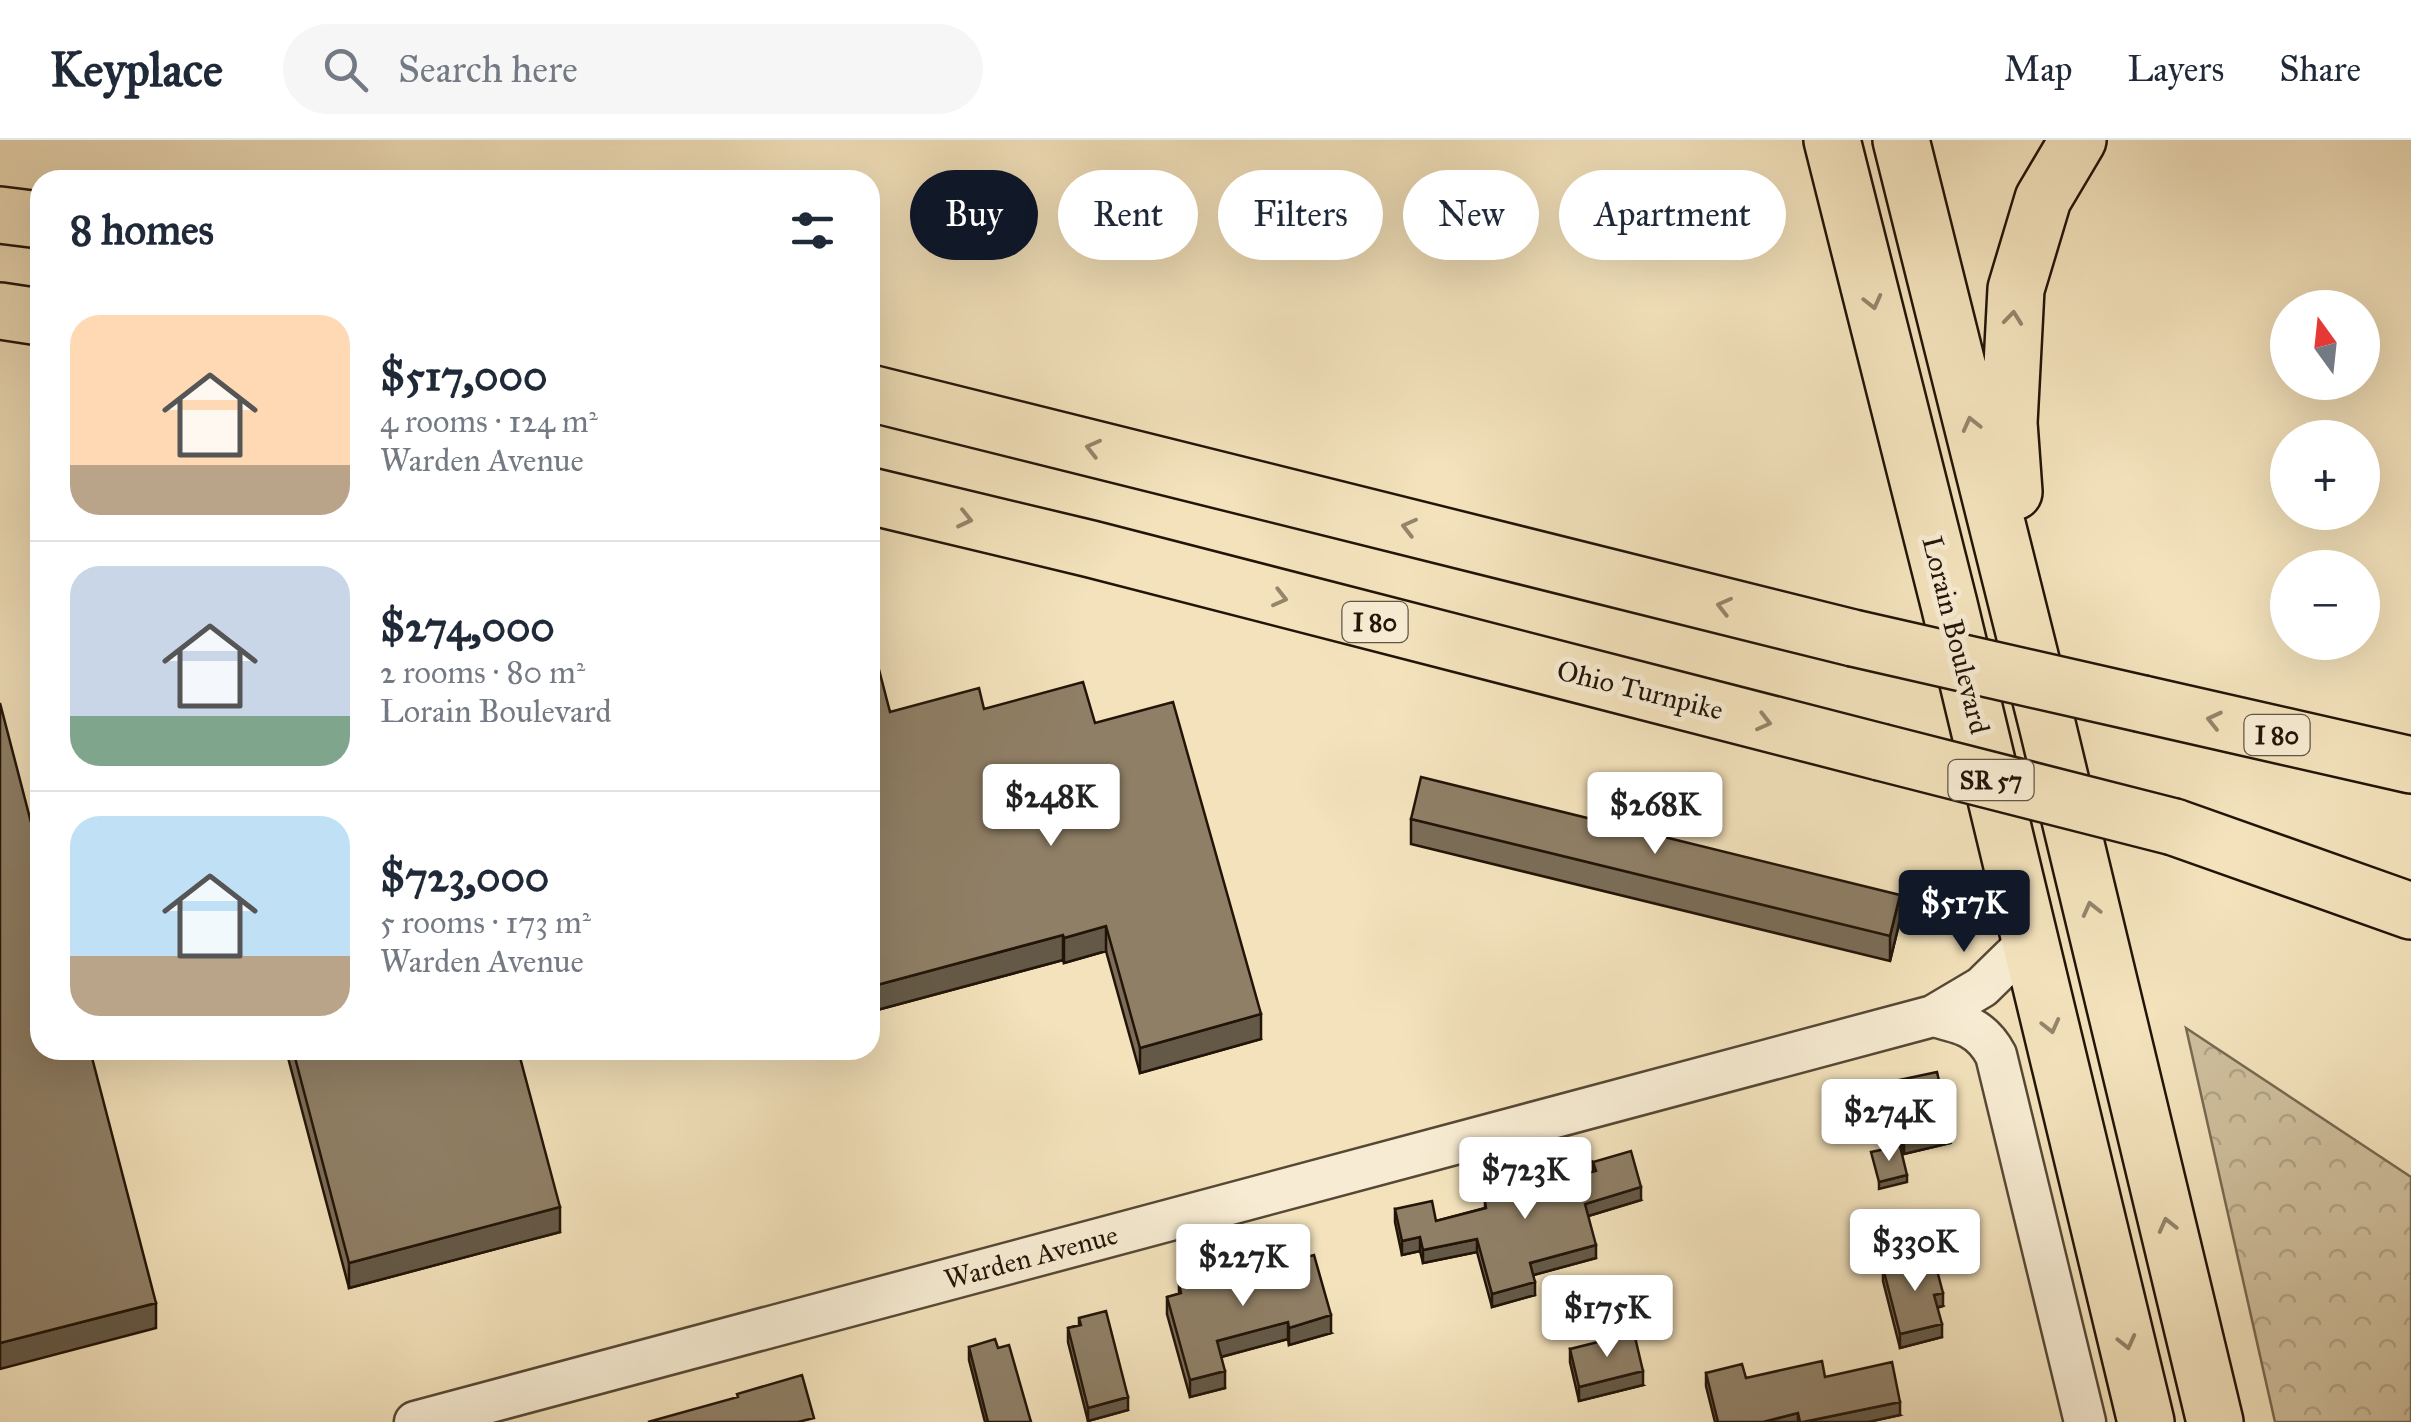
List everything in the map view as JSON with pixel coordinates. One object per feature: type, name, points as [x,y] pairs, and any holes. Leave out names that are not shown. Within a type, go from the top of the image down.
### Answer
[{"type":"highway","name":"Lorain Boulevard","points":[[1832,140],[2146,1422]]},
{"type":"highway","name":"SR 57","points":[[1900,140],[2048,728],[2215,1422]]},
{"type":"highway","points":[[2048,728],[2016,518],[2009,423],[2011,343],[2016,289],[2043,199],[2078,140]]},
{"type":"highway","points":[[0,214],[30,218]]},
{"type":"highway","points":[[0,311],[30,316]]},
{"type":"highway","name":"I 80","points":[[880,395],[1852,638],[2411,765]]},
{"type":"highway","name":"Ohio Turnpike","points":[[880,498],[2174,826],[2411,881]]},
{"type":"highway","points":[[2174,826],[2411,911]]},
{"type":"street","name":"Warden Avenue","points":[[414,1422],[1933,1016],[1982,987],[2030,940]]},
{"type":"street","points":[[1933,1016],[1978,1030],[1996,1054],[2084,1422]]},
{"type":"green space","points":[[2186,1028],[2411,1177],[2411,1422],[2275,1422]]},
{"type":"building","points":[[880,673],[890,712],[979,688],[984,709],[1083,682],[1095,723],[1173,702],[1261,1014],[1140,1048],[1106,926],[1064,938],[1063,935],[880,984]]},
{"type":"building","points":[[0,703],[30,818],[30,1060],[93,1060],[156,1303],[0,1343]]},
{"type":"building","points":[[1421,777],[1900,895],[1890,936],[1411,819]]},
{"type":"building","points":[[296,1060],[521,1060],[560,1207],[349,1263]]},
{"type":"building","points":[[1937,1072],[1950,1129],[1904,1140],[1890,1082]]},
{"type":"building","points":[[1900,1146],[1907,1175],[1879,1182],[1871,1152]]},
{"type":"building","points":[[1631,1151],[1641,1187],[1585,1204],[1596,1245],[1530,1263],[1535,1282],[1492,1294],[1477,1239],[1423,1250],[1420,1237],[1402,1241],[1395,1209],[1432,1201],[1436,1221],[1486,1208],[1485,1201],[1596,1171],[1593,1162]]},
{"type":"building","points":[[1314,1255],[1331,1315],[1289,1328],[1288,1322],[1217,1341],[1225,1371],[1190,1380],[1167,1297],[1181,1293],[1179,1283],[1211,1274],[1213,1282],[1228,1279]]},
{"type":"building","points":[[1933,1255],[1943,1293],[1934,1295],[1942,1324],[1900,1334],[1883,1268]]},
{"type":"building","points":[[1106,1311],[1128,1397],[1088,1408],[1068,1328],[1081,1325],[1079,1318]]},
{"type":"building","points":[[1634,1333],[1643,1371],[1579,1387],[1570,1349]]},
{"type":"building","points":[[995,1339],[998,1348],[1009,1345],[1031,1422],[988,1422],[969,1347]]},
{"type":"building","points":[[1822,1361],[1825,1377],[1892,1362],[1900,1402],[1803,1422],[1798,1413],[1763,1422],[1718,1422],[1706,1373],[1742,1364],[1746,1378]]},
{"type":"building","points":[[802,1375],[814,1418],[798,1422],[648,1422],[738,1397],[737,1394]]}]
